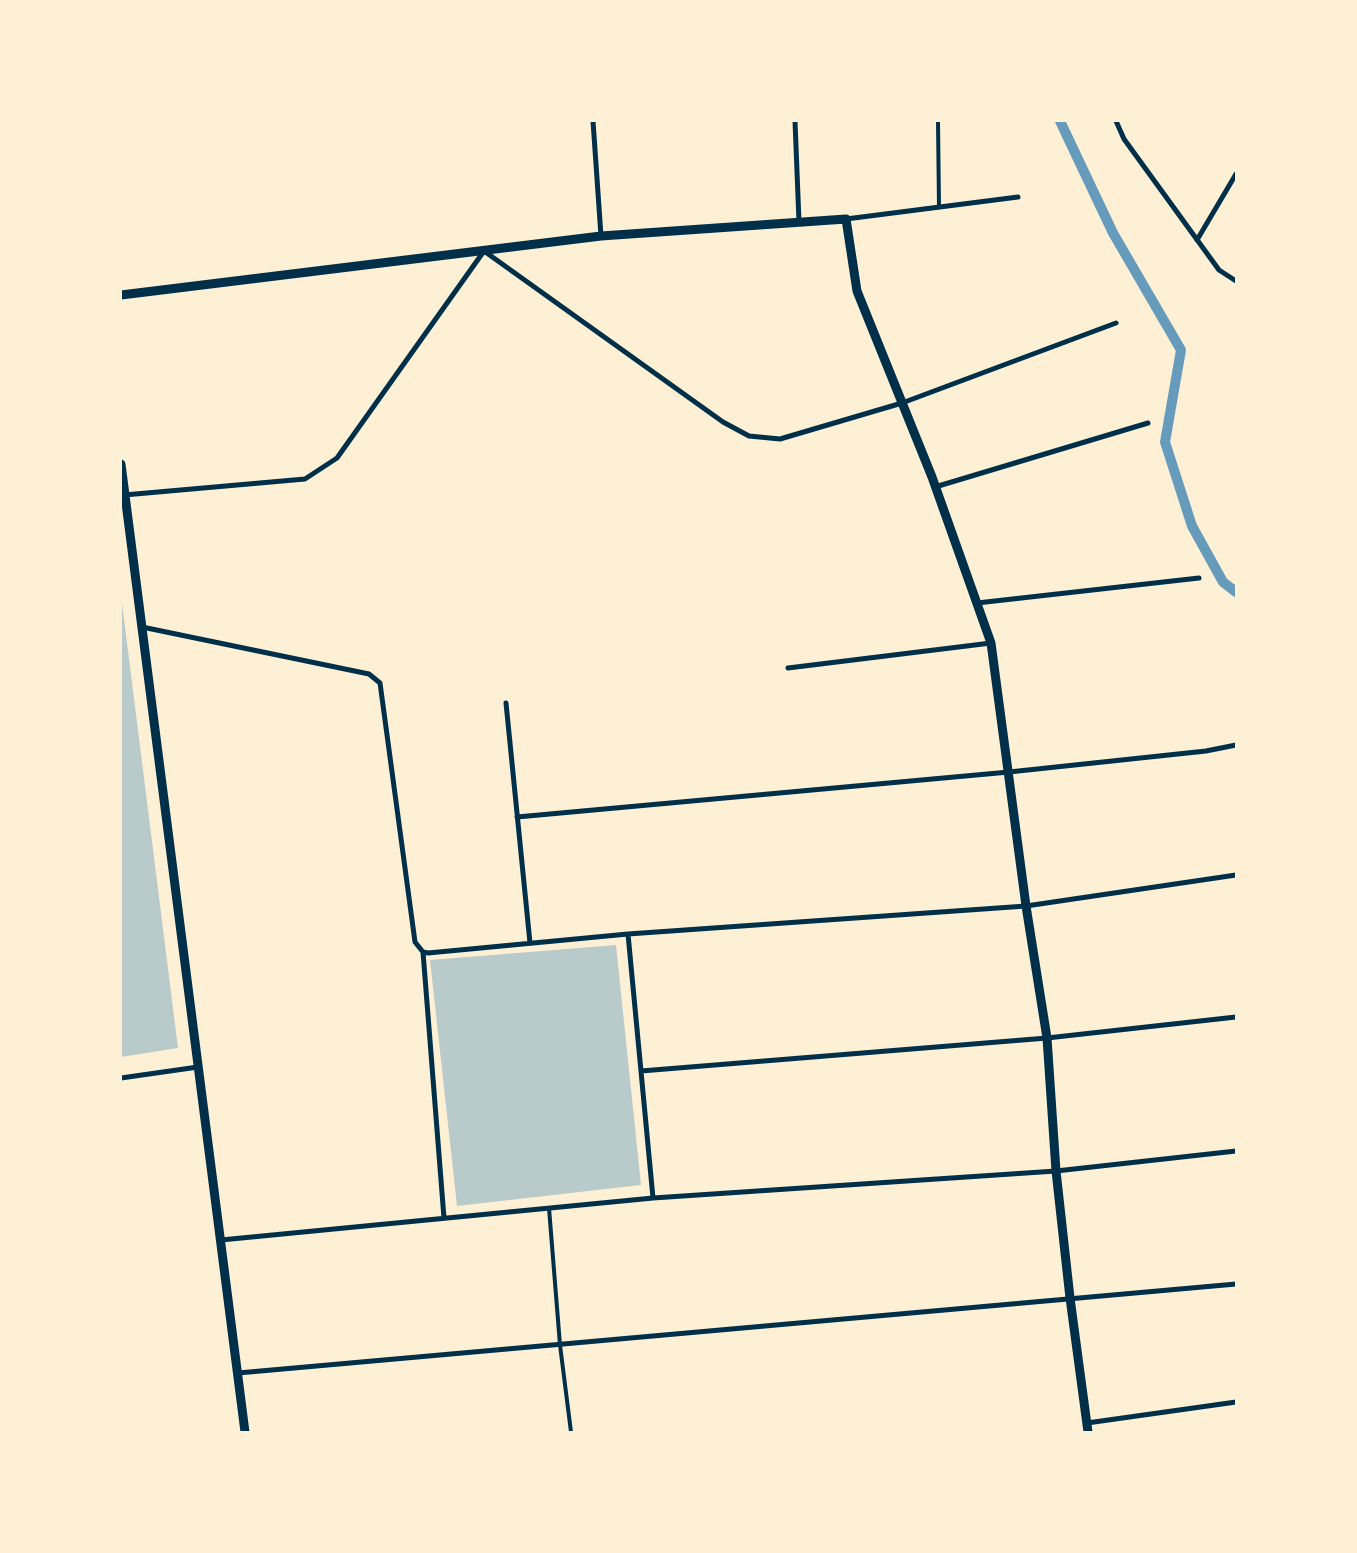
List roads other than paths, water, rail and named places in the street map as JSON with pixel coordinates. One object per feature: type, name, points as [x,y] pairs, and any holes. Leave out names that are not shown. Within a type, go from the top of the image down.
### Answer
[{"type":"street","points":[[594,121],[601,236]]},
{"type":"street","points":[[795,121],[799,222]]},
{"type":"street","points":[[1116,121],[1124,139],[1219,270],[1236,281]]},
{"type":"street","points":[[1197,240],[1236,174]]},
{"type":"street","points":[[121,295],[601,236],[846,219],[1018,197]]},
{"type":"street","points":[[846,219],[857,291],[936,487],[991,643],[1026,906],[1047,1038],[1056,1171],[1070,1298],[1088,1427],[1236,1402]]},
{"type":"street","points":[[484,251],[723,422],[749,436],[780,439],[902,403],[1116,323]]},
{"type":"street","points":[[123,495],[304,479],[337,458],[484,251]]},
{"type":"street","points":[[936,487],[1148,422]]},
{"type":"street","points":[[121,464],[123,495],[142,627],[245,1432]]},
{"type":"street","points":[[977,603],[1198,578]]},
{"type":"street","points":[[142,627],[369,674],[380,683],[415,942],[423,952],[444,1218]]},
{"type":"street","points":[[788,668],[991,643]]},
{"type":"street","points":[[506,703],[530,943]]},
{"type":"street","points":[[517,817],[1009,772],[1206,751],[1236,745]]},
{"type":"street","points":[[423,952],[628,934],[1026,906],[1236,875]]},
{"type":"street","points":[[628,934],[653,1198]]},
{"type":"street","points":[[641,1070],[1047,1038],[1236,1018]]},
{"type":"street","points":[[121,1078],[198,1067]]},
{"type":"street","points":[[221,1240],[653,1198],[1056,1171],[1236,1151]]},
{"type":"street","points":[[238,1373],[1236,1284]]},
{"type":"lane","points":[[938,121],[939,207]]},
{"type":"lane","points":[[549,1208],[560,1345],[571,1432]]},
{"type":"waterway","points":[[1060,121],[1113,233],[1181,350],[1165,442],[1192,526],[1223,582],[1236,592]]}]
